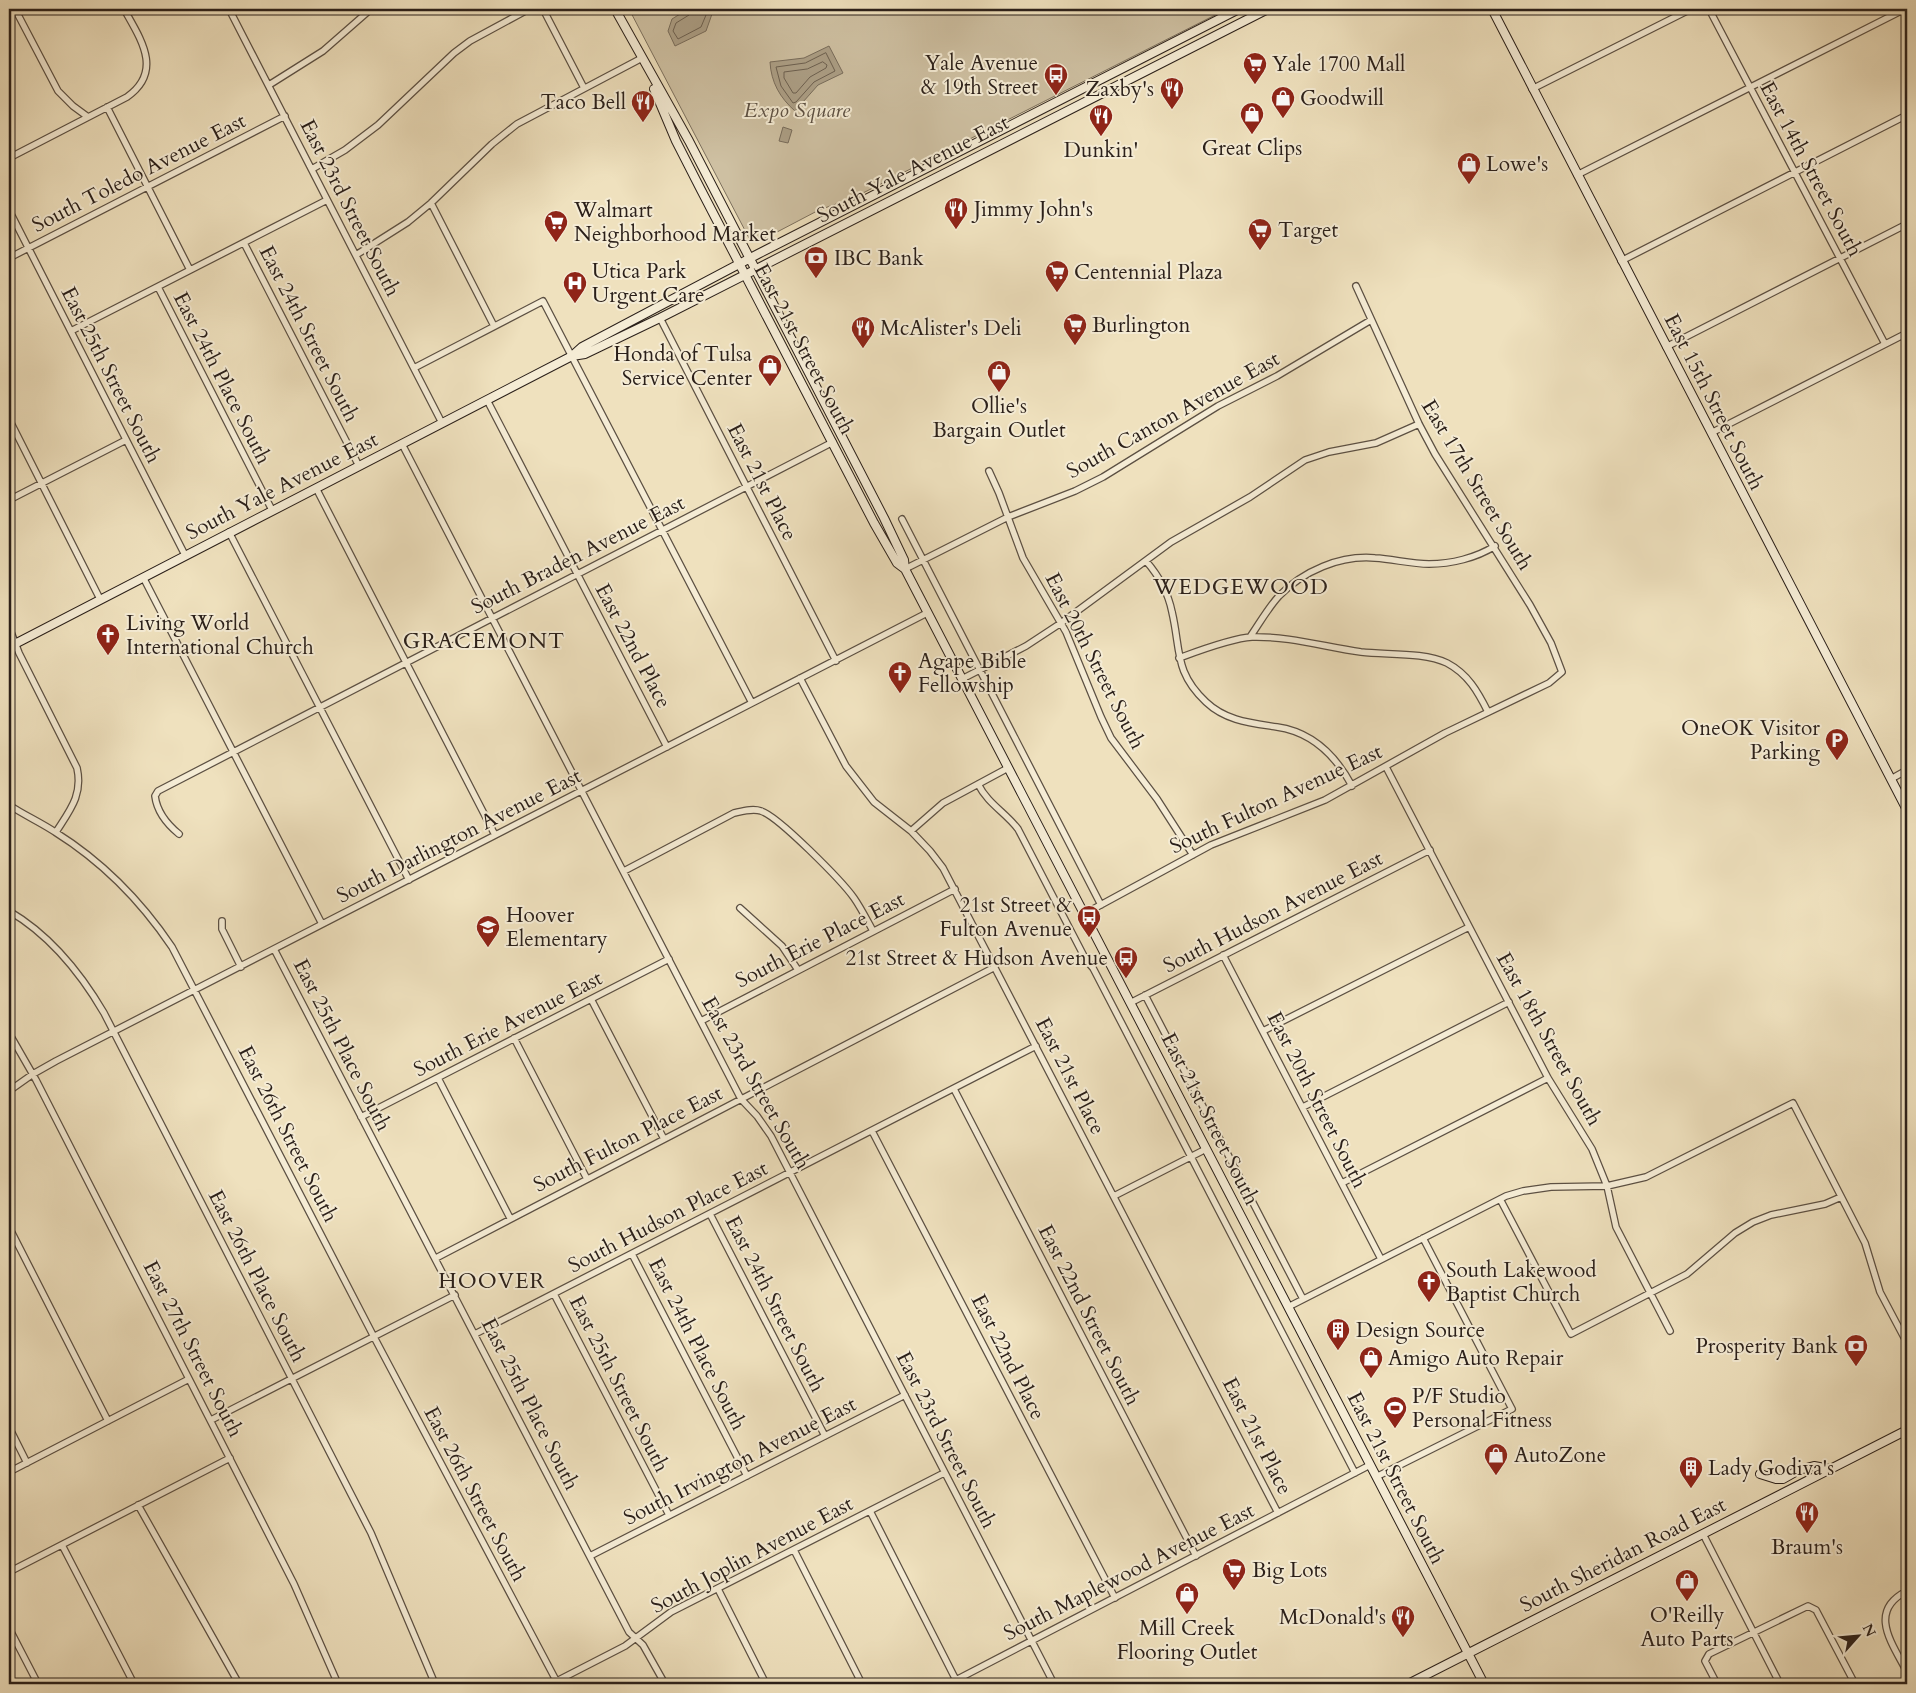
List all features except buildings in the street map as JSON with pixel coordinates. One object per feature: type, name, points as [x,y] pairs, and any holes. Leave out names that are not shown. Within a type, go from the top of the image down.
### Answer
[{"type":"main road","name":"East 21st Street South","points":[[616,9],[689,141],[755,268],[884,518],[904,560],[905,569],[1484,1684]]},
{"type":"main road","name":"South Yale Avenue East","points":[[12,645],[572,356],[582,347],[749,258],[1239,9]]},
{"type":"main road","name":"South Yale Avenue East","points":[[572,356],[585,354],[660,318],[755,268],[1268,9]]},
{"type":"main road","name":"East 15th Street South","points":[[1492,9],[1907,810]]},
{"type":"main road","points":[[1169,44],[1175,56]]},
{"type":"main road","name":"East 21st Street South","points":[[642,58],[676,140],[739,264],[874,523],[897,563],[905,569]]},
{"type":"main road","points":[[1093,84],[1098,94]]},
{"type":"main road","points":[[1034,114],[1039,124]]},
{"type":"main road","points":[[956,153],[962,164]]},
{"type":"main road","points":[[832,442],[839,432]]},
{"type":"main road","points":[[874,523],[884,518]]},
{"type":"main road","name":"South Sheridan Road East","points":[[1408,1684],[1907,1430]]},
{"type":"main road","points":[[1760,1474],[1783,1479],[1799,1470],[1814,1466],[1830,1469]]},
{"type":"street","points":[[15,9],[58,91],[72,106],[88,117]]},
{"type":"street","points":[[9,158],[127,97],[136,89],[144,75],[147,58],[145,49],[124,9]]},
{"type":"street","name":"East 23rd Street South","points":[[229,9],[442,423]]},
{"type":"street","points":[[269,86],[323,51],[370,9]]},
{"type":"street","points":[[312,169],[345,150],[378,125],[454,53],[470,41],[529,9]]},
{"type":"street","points":[[543,9],[584,88]]},
{"type":"street","points":[[1532,88],[1691,9]]},
{"type":"street","name":"East 14th Street South","points":[[1709,9],[1885,344]]},
{"type":"street","points":[[1577,175],[1905,9]]},
{"type":"street","points":[[356,255],[393,232],[431,203],[499,137],[529,117],[642,58]]},
{"type":"street","points":[[107,107],[190,270]]},
{"type":"street","points":[[1621,260],[1907,114]]},
{"type":"street","name":"South Toledo Avenue East","points":[[9,258],[285,116]]},
{"type":"street","points":[[71,332],[327,200]]},
{"type":"street","points":[[431,203],[494,326]]},
{"type":"street","name":"East 25th Street South","points":[[9,210],[185,555]]},
{"type":"street","points":[[1666,347],[1907,224]]},
{"type":"street","name":"East 24th Street South","points":[[244,243],[358,466]]},
{"type":"street","name":"East 17th Street South","points":[[1356,286],[1419,424],[1435,454],[1495,546],[1551,643],[1562,672]]},
{"type":"street","name":"East 24th Place South","points":[[158,287],[272,510]]},
{"type":"street","points":[[414,368],[543,300],[752,703]]},
{"type":"street","name":"East 21st Place","points":[[660,318],[836,660]]},
{"type":"street","name":"South Canton Avenue East","points":[[905,569],[1008,518],[1075,491],[1102,477],[1218,406],[1277,376],[1371,320]]},
{"type":"street","points":[[1711,434],[1907,333]]},
{"type":"street","name":"East 22nd Place","points":[[487,400],[668,747]]},
{"type":"street","points":[[9,419],[100,600]]},
{"type":"street","points":[[962,679],[1026,646],[1061,623],[1171,542],[1250,497],[1305,460],[1329,452],[1376,443],[1419,424]]},
{"type":"street","points":[[9,500],[126,440]]},
{"type":"street","name":"South Braden Avenue East","points":[[179,834],[168,826],[154,796],[158,791],[832,442]]},
{"type":"street","name":"East 23rd Street South","points":[[402,444],[741,1099],[764,1125],[790,1173],[1054,1684]]},
{"type":"street","name":"East 20th Street South","points":[[989,471],[1023,558],[1061,623],[1111,738],[1157,799],[1193,855]]},
{"type":"street","points":[[316,488],[495,835]]},
{"type":"street","points":[[902,519],[1101,905]]},
{"type":"street","points":[[229,532],[409,880]]},
{"type":"street","points":[[1250,637],[1278,597],[1306,575],[1325,566],[1358,558],[1427,564],[1443,563],[1484,552],[1495,546]]},
{"type":"street","points":[[1146,561],[1160,579],[1169,601],[1179,658],[1190,683],[1213,708],[1239,720],[1278,727],[1309,737],[1333,757],[1352,786]]},
{"type":"street","points":[[143,577],[322,924]]},
{"type":"street","name":"South Darlington Avenue East","points":[[9,1091],[33,1074],[928,613]]},
{"type":"street","points":[[9,627],[12,645],[73,757],[80,779],[76,798],[56,832]]},
{"type":"street","points":[[1179,658],[1250,637],[1285,639],[1362,652],[1423,657],[1447,663],[1474,684],[1488,712]]},
{"type":"street","name":"South Fulton Avenue East","points":[[1084,914],[1232,835],[1325,800],[1445,733],[1549,682],[1562,672]]},
{"type":"street","name":"East 21st Place","points":[[800,678],[854,779],[874,802],[911,831],[943,868],[1278,1513]]},
{"type":"street","name":"East 18th Street South","points":[[1386,767],[1548,1078],[1592,1148],[1607,1186],[1616,1226],[1670,1331]]},
{"type":"street","points":[[911,831],[943,803],[1008,768]]},
{"type":"street","points":[[1891,779],[1907,770]]},
{"type":"street","name":"East 21st Street South","points":[[978,784],[985,797],[1009,818],[1018,829],[1355,1473]]},
{"type":"street","name":"East 26th Street South","points":[[9,805],[56,832],[93,859],[130,893],[168,941],[196,990],[555,1683]]},
{"type":"street","points":[[624,871],[734,813],[748,810],[761,811],[776,821],[836,877],[853,898],[873,931]]},
{"type":"street","name":"South Hudson Avenue East","points":[[1130,1003],[1430,850]]},
{"type":"street","name":"South Erie Place East","points":[[701,1021],[954,889]]},
{"type":"street","points":[[740,908],[782,946],[798,970]]},
{"type":"street","name":"East 26th Place South","points":[[9,911],[45,937],[71,964],[94,996],[114,1032],[371,1533],[435,1684]]},
{"type":"street","points":[[222,921],[222,929],[241,967]]},
{"type":"street","points":[[1263,1031],[1469,927]]},
{"type":"street","name":"East 25th Place South","points":[[274,949],[629,1632],[643,1645],[665,1684]]},
{"type":"street","name":"East 20th Street South","points":[[1224,955],[1381,1259]]},
{"type":"street","name":"South Erie Avenue East","points":[[361,1117],[669,959]]},
{"type":"street","name":"South Fulton Place East","points":[[436,1258],[995,967]]},
{"type":"street","name":"East 21st Street South","points":[[1145,995],[1303,1299]]},
{"type":"street","points":[[591,999],[664,1139]]},
{"type":"street","points":[[1303,1108],[1509,1002]]},
{"type":"street","name":"East 27th Street South","points":[[9,1033],[33,1074],[294,1584],[338,1684]]},
{"type":"street","points":[[514,1038],[587,1179]]},
{"type":"street","name":"South Hudson Place East","points":[[475,1334],[1036,1046]]},
{"type":"street","points":[[438,1078],[510,1218]]},
{"type":"street","points":[[1342,1183],[1548,1078]]},
{"type":"street","name":"East 22nd Street South","points":[[954,1089],[1196,1556]]},
{"type":"street","points":[[1288,1307],[1500,1199],[1523,1191],[1550,1187],[1607,1186],[1635,1180],[1660,1171],[1792,1104],[1865,1243],[1880,1292],[1907,1344]]},
{"type":"street","name":"East 22nd Place","points":[[872,1131],[1114,1598]]},
{"type":"street","points":[[1114,1196],[1206,1149]]},
{"type":"street","points":[[1500,1199],[1571,1334],[1687,1274],[1745,1226],[1771,1215],[1813,1207],[1841,1196]]},
{"type":"street","name":"East 24th Street South","points":[[710,1214],[825,1436]]},
{"type":"street","points":[[9,1227],[108,1421]]},
{"type":"street","points":[[1376,1478],[1512,1409],[1423,1238]]},
{"type":"street","name":"East 24th Place South","points":[[632,1254],[747,1476]]},
{"type":"street","name":"East 25th Street South","points":[[554,1294],[669,1515]]},
{"type":"street","points":[[211,1420],[455,1295]]},
{"type":"street","points":[[9,1472],[190,1379]]},
{"type":"street","name":"South Irvington Avenue East","points":[[590,1556],[905,1395]]},
{"type":"street","points":[[9,1427],[27,1462]]},
{"type":"street","points":[[9,1572],[230,1458]]},
{"type":"street","name":"South Maplewood Avenue East","points":[[957,1682],[1370,1465]]},
{"type":"street","name":"South Joplin Avenue East","points":[[555,1683],[636,1639],[671,1612],[944,1473]]},
{"type":"street","points":[[138,1505],[239,1684]]},
{"type":"street","points":[[870,1511],[957,1682]]},
{"type":"street","points":[[1703,1534],[1780,1684]]},
{"type":"street","points":[[62,1545],[134,1684]]},
{"type":"street","points":[[794,1550],[862,1684]]},
{"type":"street","points":[[718,1589],[766,1684]]},
{"type":"street","points":[[1907,1591],[1895,1598],[1888,1607],[1885,1621],[1888,1635],[1907,1672]]},
{"type":"street","points":[[1717,1684],[1705,1661],[1709,1654],[1808,1606],[1816,1610],[1855,1684]]},
{"type":"street","points":[[9,1628],[38,1684]]},
{"type":"green space","name":"Expo Square","points":[[629,9],[1227,9],[853,198],[819,210],[758,242],[749,238]]},
{"type":"water","points":[[688,9],[710,9],[712,14],[706,31],[675,46],[668,31],[672,19]]},
{"type":"water","points":[[829,46],[843,73],[818,85],[795,111],[777,89],[772,76],[770,62],[804,58]]},
{"type":"water","points":[[783,127],[792,130],[788,143],[779,141]]},
{"type":"place","name":"Yale 1700 Mall","points":[[1255,85]]},
{"type":"place","name":"Yale Avenue & 19th Street","points":[[1056,96]]},
{"type":"place","name":"Zaxby's","points":[[1172,110]]},
{"type":"place","name":"Goodwill","points":[[1283,119]]},
{"type":"place","name":"Taco Bell","points":[[643,123]]},
{"type":"place","name":"Great Clips","points":[[1252,135]]},
{"type":"place","name":"Dunkin'","points":[[1101,137]]},
{"type":"place","name":"Lowe's","points":[[1469,185]]},
{"type":"place","name":"Jimmy John's","points":[[956,230]]},
{"type":"place","name":"Walmart Neighborhood Market","points":[[556,243]]},
{"type":"place","name":"Target","points":[[1260,251]]},
{"type":"place","name":"IBC Bank","points":[[816,279]]},
{"type":"place","name":"Centennial Plaza","points":[[1057,293]]},
{"type":"place","name":"Utica Park Urgent Care","points":[[575,304]]},
{"type":"place","name":"Burlington","points":[[1075,346]]},
{"type":"place","name":"McAlister's Deli","points":[[863,349]]},
{"type":"place","name":"Honda of Tulsa Service Center","points":[[770,387]]},
{"type":"place","name":"Ollie's Bargain Outlet","points":[[999,393]]},
{"type":"place","name":"Living World International Church","points":[[108,656]]},
{"type":"place","name":"Agape Bible Fellowship","points":[[900,694]]},
{"type":"place","name":"OneOK Visitor Parking","points":[[1837,761]]},
{"type":"place","name":"21st Street & Fulton Avenue","points":[[1089,938]]},
{"type":"place","name":"Hoover Elementary","points":[[488,948]]},
{"type":"place","name":"21st Street & Hudson Avenue","points":[[1126,979]]},
{"type":"place","name":"South Lakewood Baptist Church","points":[[1429,1303]]},
{"type":"place","name":"Design Source","points":[[1338,1351]]},
{"type":"place","name":"Prosperity Bank","points":[[1856,1367]]},
{"type":"place","name":"Amigo Auto Repair","points":[[1371,1379]]},
{"type":"place","name":"P/F Studio Personal Fitness","points":[[1395,1429]]},
{"type":"place","name":"AutoZone","points":[[1496,1476]]},
{"type":"place","name":"Lady Godiva's","points":[[1691,1489]]},
{"type":"place","name":"Braum's","points":[[1807,1534]]},
{"type":"place","name":"Big Lots","points":[[1234,1591]]},
{"type":"place","name":"O'Reilly Auto Parts","points":[[1687,1602]]},
{"type":"place","name":"Mill Creek Flooring Outlet","points":[[1187,1615]]},
{"type":"place","name":"McDonald's","points":[[1403,1638]]},
{"type":"district","name":"WEDGEWOOD","points":[[1241,587]]},
{"type":"district","name":"GRACEMONT","points":[[484,641]]},
{"type":"district","name":"HOOVER","points":[[492,1281]]}]
